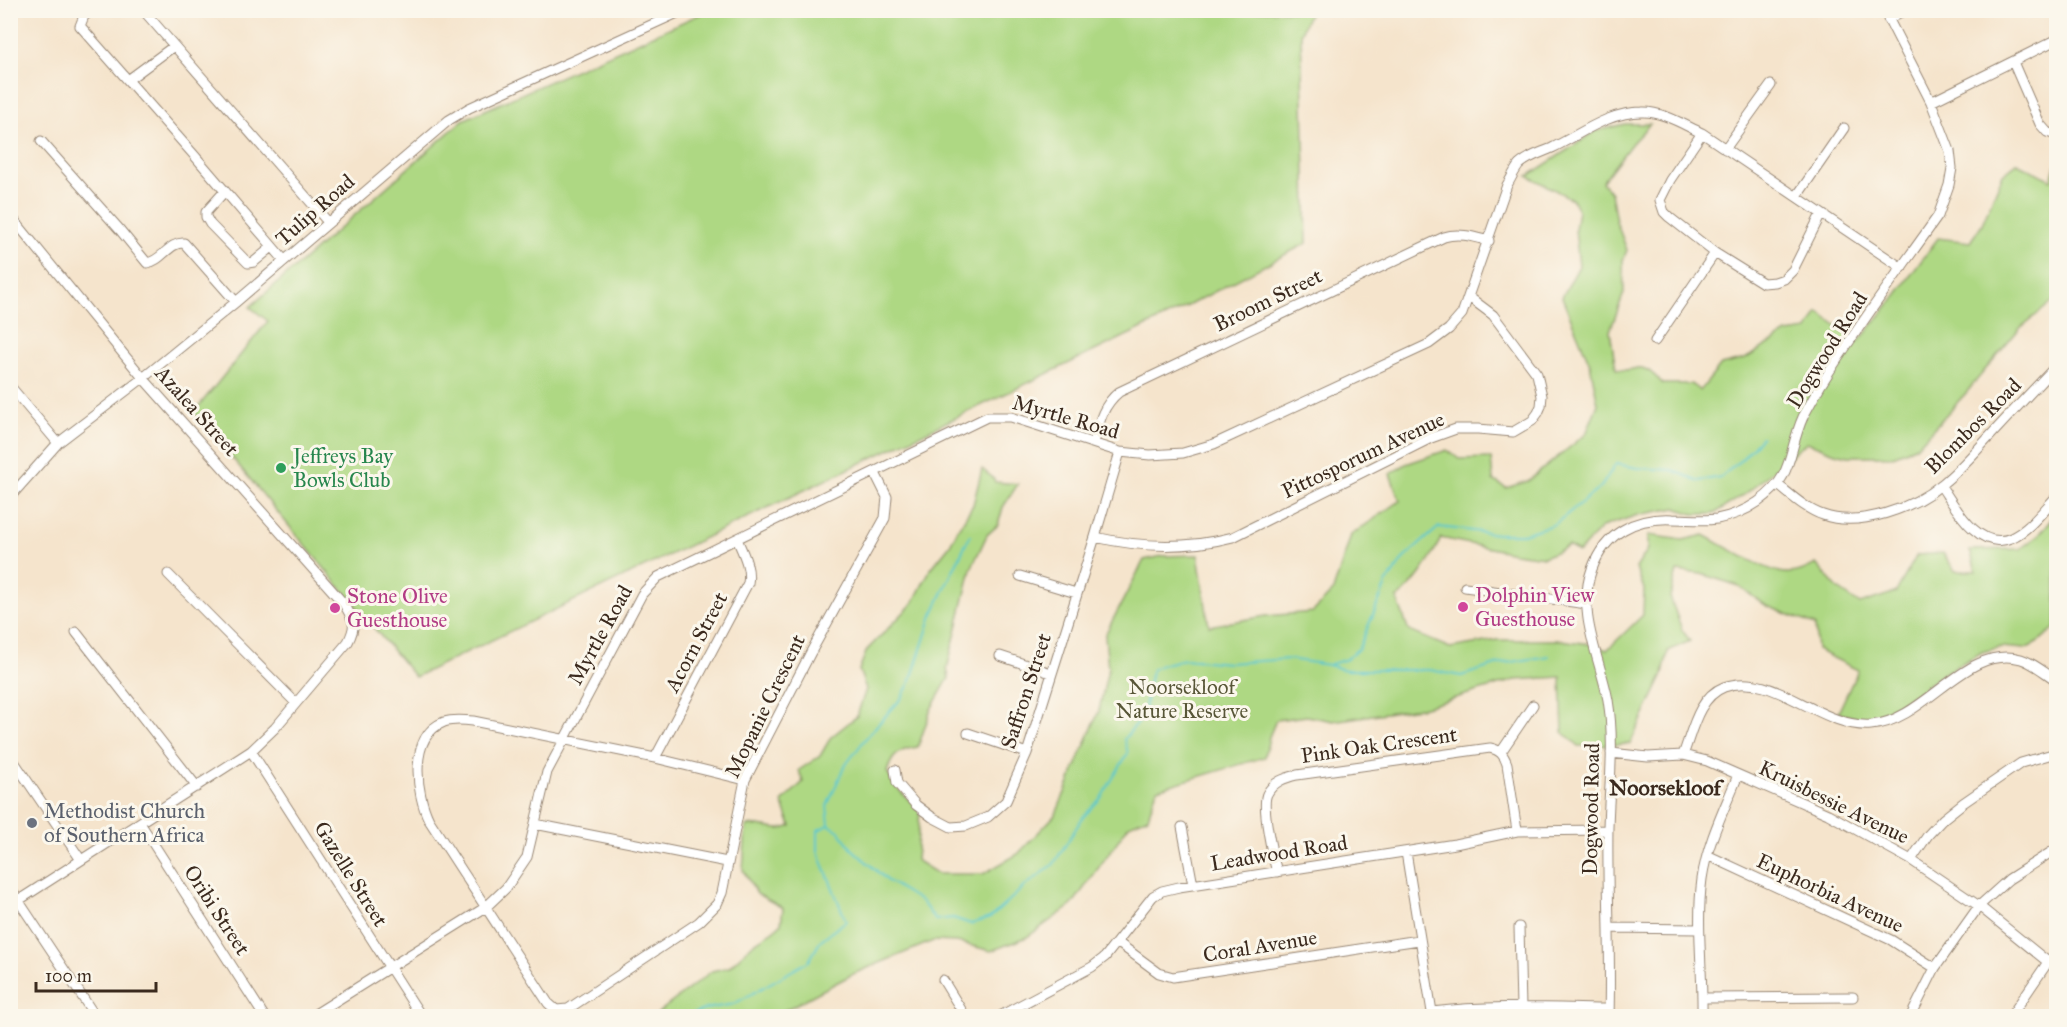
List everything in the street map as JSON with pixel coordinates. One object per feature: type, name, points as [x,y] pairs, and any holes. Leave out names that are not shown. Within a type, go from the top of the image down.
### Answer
[{"type":"street","points":[[92,10],[84,16],[80,26],[284,260]]},
{"type":"street","points":[[143,10],[328,222]]},
{"type":"street","name":"Tulip Road","points":[[10,497],[58,443],[143,378],[236,302],[430,136],[459,114],[684,10]]},
{"type":"street","points":[[1886,15],[1905,10]]},
{"type":"street","name":"Dogwood Road","points":[[1609,1013],[1608,830],[1611,753],[1608,702],[1588,617],[1586,596],[1591,571],[1600,552],[1618,531],[1652,519],[1716,519],[1737,514],[1778,485],[1790,461],[1803,417],[1822,383],[1938,216],[1949,185],[1952,168],[1950,151],[1931,102],[1886,15]]},
{"type":"street","points":[[1931,102],[2056,40]]},
{"type":"street","points":[[128,80],[174,46]]},
{"type":"street","points":[[2013,62],[2040,124],[2047,132],[2056,135]]},
{"type":"street","points":[[1725,149],[1771,85]]},
{"type":"street","name":"Myrtle Road","points":[[312,1017],[388,967],[486,908],[506,888],[527,857],[547,772],[647,587],[658,576],[987,417],[1011,417],[1120,452],[1150,455],[1183,453],[1214,444],[1429,344],[1456,322],[1469,297],[1508,185],[1520,164],[1535,154],[1552,148],[1601,122],[1625,113],[1644,111],[1672,119],[1702,134],[1902,268]]},
{"type":"street","points":[[1797,196],[1844,128]]},
{"type":"street","points":[[1702,134],[1670,180],[1660,200],[1664,212],[1715,253],[1764,283],[1784,279],[1793,270],[1821,214]]},
{"type":"street","points":[[41,141],[147,263],[154,262],[174,245],[184,243],[236,302]]},
{"type":"street","points":[[225,191],[206,213],[207,221],[248,263],[254,262],[272,247]]},
{"type":"street","name":"Azalea Street","points":[[10,215],[143,378],[344,604],[353,620],[354,630],[348,642],[296,703]]},
{"type":"street","name":"Broom Street","points":[[1094,443],[1100,417],[1106,405],[1119,392],[1444,237],[1452,234],[1489,241]]},
{"type":"street","points":[[1655,341],[1715,253]]},
{"type":"street","name":"Pittosporum Avenue","points":[[1095,537],[1150,547],[1209,544],[1233,537],[1431,438],[1456,429],[1514,432],[1532,421],[1541,406],[1542,396],[1537,374],[1494,315],[1469,297]]},
{"type":"street","name":"Blombos Road","points":[[1778,485],[1821,515],[1848,520],[1875,516],[1903,507],[1941,486],[2056,366]]},
{"type":"street","points":[[10,386],[58,443]]},
{"type":"street","name":"Saffron Street","points":[[895,770],[897,783],[916,805],[951,827],[966,826],[988,817],[1006,801],[1026,753],[1120,452]]},
{"type":"street","name":"Mopanie Crescent","points":[[486,908],[548,1003],[556,1010],[564,1010],[699,922],[717,903],[722,893],[745,780],[811,652],[883,524],[886,497],[875,473]]},
{"type":"street","points":[[1941,486],[1972,530],[1981,535],[2002,540],[2022,530],[2056,497]]},
{"type":"street","name":"Acorn Street","points":[[655,758],[748,583],[748,567],[737,539]]},
{"type":"street","points":[[19,900],[251,751],[276,728],[296,703],[168,574]]},
{"type":"street","points":[[1020,576],[1076,592]]},
{"type":"street","points":[[1465,587],[1587,604]]},
{"type":"street","points":[[76,632],[197,787]]},
{"type":"street","points":[[1000,656],[1051,673]]},
{"type":"street","points":[[1683,755],[1705,702],[1716,691],[1727,686],[1746,684],[1768,688],[1850,723],[1873,725],[1900,717],[1985,660],[1998,657],[2021,659],[2056,680]]},
{"type":"street","points":[[1517,831],[1508,764],[1501,752],[1533,705]]},
{"type":"street","points":[[486,908],[422,806],[417,769],[420,752],[427,738],[444,722],[473,721],[655,758],[745,780]]},
{"type":"street","points":[[968,733],[1026,753]]},
{"type":"street","name":"Pink Oak Crescent","points":[[1277,872],[1270,843],[1265,801],[1271,788],[1284,778],[1490,748],[1501,752]]},
{"type":"street","name":"Gazelle Street","points":[[251,751],[421,1017]]},
{"type":"street","name":"Kruisbessie Avenue","points":[[1611,753],[1648,758],[1683,755],[1707,761],[1827,814],[1911,860],[1979,906],[2048,962]]},
{"type":"street","points":[[1911,860],[1928,835],[1963,803],[2021,762],[2056,753]]},
{"type":"street","points":[[14,760],[81,860]]},
{"type":"street","points":[[1702,1017],[1700,929],[1702,880],[1707,855],[1738,775]]},
{"type":"street","name":"Oribi Street","points":[[140,823],[264,1017]]},
{"type":"street","points":[[535,824],[727,862]]},
{"type":"street","points":[[1182,827],[1193,885]]},
{"type":"street","name":"Leadwood Road","points":[[1000,1017],[1092,967],[1105,957],[1153,896],[1162,891],[1455,844],[1517,831],[1608,830]]},
{"type":"street","points":[[1911,1017],[1935,969],[1979,906],[2009,879],[2056,849]]},
{"type":"street","points":[[1406,852],[1430,1014],[1459,1009],[1521,1007],[1609,1013]]},
{"type":"street","name":"Euphorbia Avenue","points":[[1707,855],[1891,940],[1935,969]]},
{"type":"street","points":[[10,888],[95,1017]]},
{"type":"street","points":[[1519,927],[1521,1007]]},
{"type":"street","points":[[1609,928],[1700,929]]},
{"type":"street","name":"Coral Avenue","points":[[1117,942],[1159,973],[1173,977],[1419,940]]},
{"type":"street","points":[[2012,1017],[2048,962],[2056,956]]},
{"type":"street","points":[[943,981],[964,1017]]},
{"type":"street","points":[[1703,998],[1853,998]]},
{"type":"green space","points":[[707,11],[1310,11],[1301,33],[1307,243],[1180,310],[415,677],[194,412],[268,321],[250,307],[463,120]]},
{"type":"green space","name":"Noorsekloof Nature Reserve","points":[[1625,124],[1650,124],[1602,182],[1611,193],[1616,221],[1627,250],[1623,260],[1624,293],[1610,331],[1616,369],[1641,368],[1651,373],[1663,384],[1691,384],[1700,391],[1721,365],[1745,359],[1787,333],[1808,330],[1818,312],[1859,341],[1938,238],[1970,242],[1982,224],[2003,174],[2017,163],[2051,180],[2056,164],[2056,299],[2019,329],[1966,393],[1917,446],[1893,456],[1849,456],[1807,442],[1747,493],[1714,514],[1693,514],[1676,508],[1638,515],[1602,527],[1579,552],[1568,546],[1544,557],[1441,538],[1422,571],[1397,599],[1409,631],[1450,648],[1497,640],[1561,640],[1590,644],[1607,650],[1643,615],[1644,589],[1636,568],[1648,549],[1648,535],[1683,540],[1704,535],[1756,563],[1785,573],[1797,572],[1816,564],[1838,589],[1860,604],[1896,592],[1917,555],[1943,553],[1955,571],[1976,571],[1970,550],[2020,549],[2039,535],[2054,516],[2056,518],[2056,627],[2037,643],[2025,649],[2001,647],[1982,652],[1941,675],[1884,713],[1861,719],[1838,713],[1858,670],[1817,650],[1815,625],[1767,606],[1736,585],[1701,574],[1677,571],[1670,597],[1682,630],[1690,641],[1668,651],[1663,675],[1630,744],[1579,746],[1563,732],[1561,677],[1515,680],[1425,707],[1333,721],[1307,716],[1276,720],[1269,737],[1265,757],[1157,789],[1148,817],[1129,825],[1072,905],[1027,937],[991,951],[957,942],[933,941],[853,974],[774,1016],[654,1016],[712,971],[729,967],[754,943],[781,924],[783,908],[757,894],[743,870],[746,826],[780,829],[791,826],[782,802],[803,782],[799,770],[820,756],[831,737],[857,716],[866,689],[859,670],[867,650],[913,603],[930,570],[950,545],[973,505],[982,469],[995,482],[1018,484],[1003,507],[998,525],[987,535],[971,569],[947,669],[949,678],[931,709],[918,747],[906,749],[894,757],[887,772],[896,787],[920,811],[916,860],[938,874],[983,874],[1018,854],[1056,814],[1099,711],[1108,669],[1105,635],[1144,560],[1163,556],[1198,555],[1209,626],[1266,616],[1313,612],[1333,591],[1351,535],[1400,501],[1390,474],[1406,464],[1447,450],[1459,459],[1491,458],[1493,480],[1506,488],[1528,481],[1586,434],[1598,404],[1590,364],[1562,297],[1579,266],[1575,229],[1578,210],[1572,199],[1528,176],[1596,131]]},
{"type":"waterway","points":[[688,1016],[706,1009],[734,1004],[809,961],[821,940],[846,921],[818,851],[818,830],[829,825],[839,831],[852,849],[888,881],[922,902],[935,920],[953,918],[971,924],[990,918],[1025,886],[1053,865],[1083,817],[1101,798],[1128,753],[1124,739],[1143,716],[1152,670],[1161,665],[1185,659],[1229,663],[1289,659],[1328,665],[1347,659],[1359,648],[1386,584],[1403,559],[1439,527],[1498,534],[1523,534],[1555,524],[1601,487],[1616,464],[1672,470],[1699,481],[1721,477],[1762,437]]},
{"type":"waterway","points":[[829,824],[827,806],[844,767],[870,733],[901,699],[911,680],[932,615],[970,535]]},
{"type":"waterway","points":[[1328,665],[1346,670],[1430,670],[1461,676],[1499,664],[1549,656]]},
{"type":"place","name":"Jeffreys Bay Bowls Club","points":[[281,468]]},
{"type":"place","name":"Dolphin View Guesthouse","points":[[1463,607]]},
{"type":"place","name":"Stone Olive Guesthouse","points":[[335,608]]},
{"type":"place","name":"Methodist Church of Southern Africa","points":[[32,823]]},
{"type":"district","name":"Noorsekloof","points":[[1665,787]]}]
